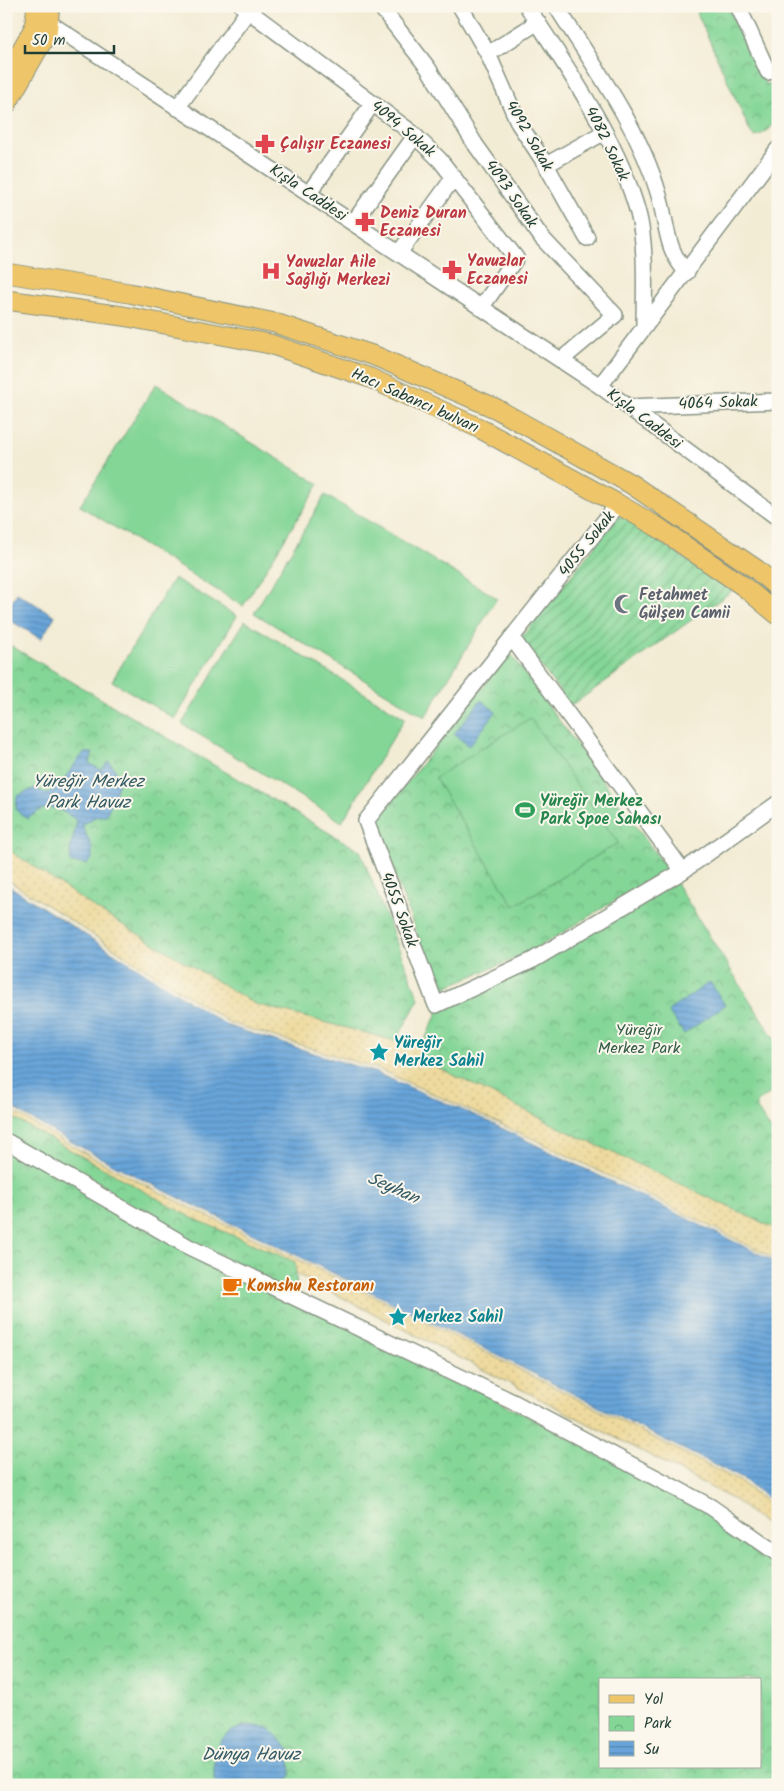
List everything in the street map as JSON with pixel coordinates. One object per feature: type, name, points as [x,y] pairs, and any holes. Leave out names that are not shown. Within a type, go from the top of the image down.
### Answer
[{"type":"main road","points":[[6,77],[34,28],[41,10]]},
{"type":"main road","points":[[6,105],[47,32],[41,10]]},
{"type":"main road","name":"Hacı Sabancı bulvarı","points":[[6,273],[129,293],[275,323],[375,356],[495,408],[631,484],[748,564],[778,588]]},
{"type":"main road","name":"Hacı Sabancı bulvarı","points":[[6,300],[123,316],[279,347],[370,378],[479,428],[618,504],[659,528],[743,586],[778,615]]},
{"type":"main road","points":[[6,305],[28,304]]},
{"type":"street","name":"4093 Sokak","points":[[380,6],[428,68],[475,144],[542,238],[615,315],[561,360]]},
{"type":"street","name":"4092 Sokak","points":[[460,6],[488,54],[519,124],[546,165],[587,238]]},
{"type":"street","name":"4082 Sokak","points":[[527,6],[577,84],[622,168],[638,215],[643,265],[644,327]]},
{"type":"street","points":[[556,6],[612,96],[648,162],[659,194],[672,253],[687,272]]},
{"type":"street","points":[[738,6],[768,72]]},
{"type":"street","points":[[177,108],[245,9]]},
{"type":"street","name":"4094 Sokak","points":[[245,9],[415,136],[440,160],[454,177],[516,258],[481,308]]},
{"type":"street","name":"Kışla Caddesi","points":[[41,10],[177,108],[600,386],[778,518]]},
{"type":"street","points":[[488,54],[538,22]]},
{"type":"street","points":[[309,193],[373,104]]},
{"type":"street","points":[[546,165],[603,133]]},
{"type":"street","points":[[353,224],[415,136]]},
{"type":"street","points":[[600,386],[778,149]]},
{"type":"street","points":[[399,253],[454,177]]},
{"type":"street","name":"4064 Sokak","points":[[628,407],[778,401]]},
{"type":"street","name":"4055 Sokak","points":[[618,504],[366,821],[436,1005],[533,960],[683,871],[778,803]]},
{"type":"street","points":[[512,638],[683,871]]},
{"type":"street","points":[[6,1140],[189,1247],[513,1402],[711,1507],[778,1554]]},
{"type":"sand","name":"Yüreğir Merkez Sahil","points":[[6,835],[391,1031],[778,1216],[778,1260],[540,1142],[378,1069],[230,1023],[6,879]]},
{"type":"sand","name":"Merkez Sahil","points":[[6,1107],[134,1179],[402,1310],[741,1482],[778,1511],[778,1535],[736,1501],[667,1464],[6,1125]]},
{"type":"green space","points":[[694,6],[727,6],[766,85],[778,80],[778,106],[775,121],[764,132],[755,137],[751,133]]},
{"type":"green space","points":[[156,384],[319,484],[243,606],[80,506]]},
{"type":"green space","points":[[325,495],[497,598],[425,717],[254,613]]},
{"type":"green space","points":[[620,515],[732,591],[571,706],[520,639]]},
{"type":"green space","points":[[174,578],[237,616],[175,719],[112,681]]},
{"type":"green space","points":[[245,621],[405,718],[342,822],[182,724]]},
{"type":"green space","points":[[6,643],[360,851],[419,999],[396,1041],[255,1004],[98,910],[6,848]]},
{"type":"green space","points":[[510,653],[667,869],[529,953],[438,990],[375,823]]},
{"type":"green space","name":"Yüreğir Merkez Park Spoe Sahası","points":[[530,718],[618,843],[514,906],[435,778]]},
{"type":"green space","name":"Yüreğir Merkez Park","points":[[676,883],[778,1045],[778,1088],[757,1102],[757,1109],[773,1133],[778,1148],[778,1230],[573,1134],[417,1057],[439,1009]]},
{"type":"green space","points":[[6,1114],[190,1217],[295,1262],[298,1303],[412,1356],[710,1512],[778,1560],[778,1785],[6,1785]]},
{"type":"water","points":[[17,593],[55,616],[41,639],[6,618],[6,611]]},
{"type":"water","points":[[481,700],[496,712],[469,746],[454,734]]},
{"type":"water","name":"Yüreğir Merkez Park Havuz","points":[[84,753],[93,753],[89,763],[101,770],[109,761],[120,777],[115,796],[106,815],[95,817],[82,825],[92,847],[92,859],[87,864],[71,863],[70,852],[76,820],[62,811],[51,808],[40,810],[27,819],[16,810],[17,796],[35,788],[47,794],[63,780]]},
{"type":"water","name":"Seyhan","points":[[6,884],[228,1026],[374,1072],[481,1118],[778,1263],[778,1506],[743,1479],[402,1307],[134,1175],[6,1104]]},
{"type":"water","points":[[710,982],[725,1005],[684,1034],[668,1011]]},
{"type":"water","name":"Dünya Havuz","points":[[249,1725],[269,1728],[289,1749],[291,1774],[285,1785],[218,1785],[214,1780],[216,1751],[219,1744],[230,1733],[238,1728]]},
{"type":"place","name":"Çalışır Eczanesi","points":[[265,144]]},
{"type":"place","name":"Deniz Duran Eczanesi","points":[[365,222]]},
{"type":"place","name":"Yavuzlar Eczanesi","points":[[452,270]]},
{"type":"place","name":"Yavuzlar Aile Sağlığı Merkezi","points":[[271,271]]},
{"type":"place","name":"Fetahmet Gülşen Camii","points":[[624,604]]},
{"type":"place","name":"Yüreğir Merkez Park Spoe Sahası","points":[[525,810]]},
{"type":"place","name":"Yüreğir Merkez Sahil","points":[[379,1052]]},
{"type":"place","name":"Komshu Restoranı","points":[[232,1286]]},
{"type":"place","name":"Merkez Sahil","points":[[398,1317]]}]
